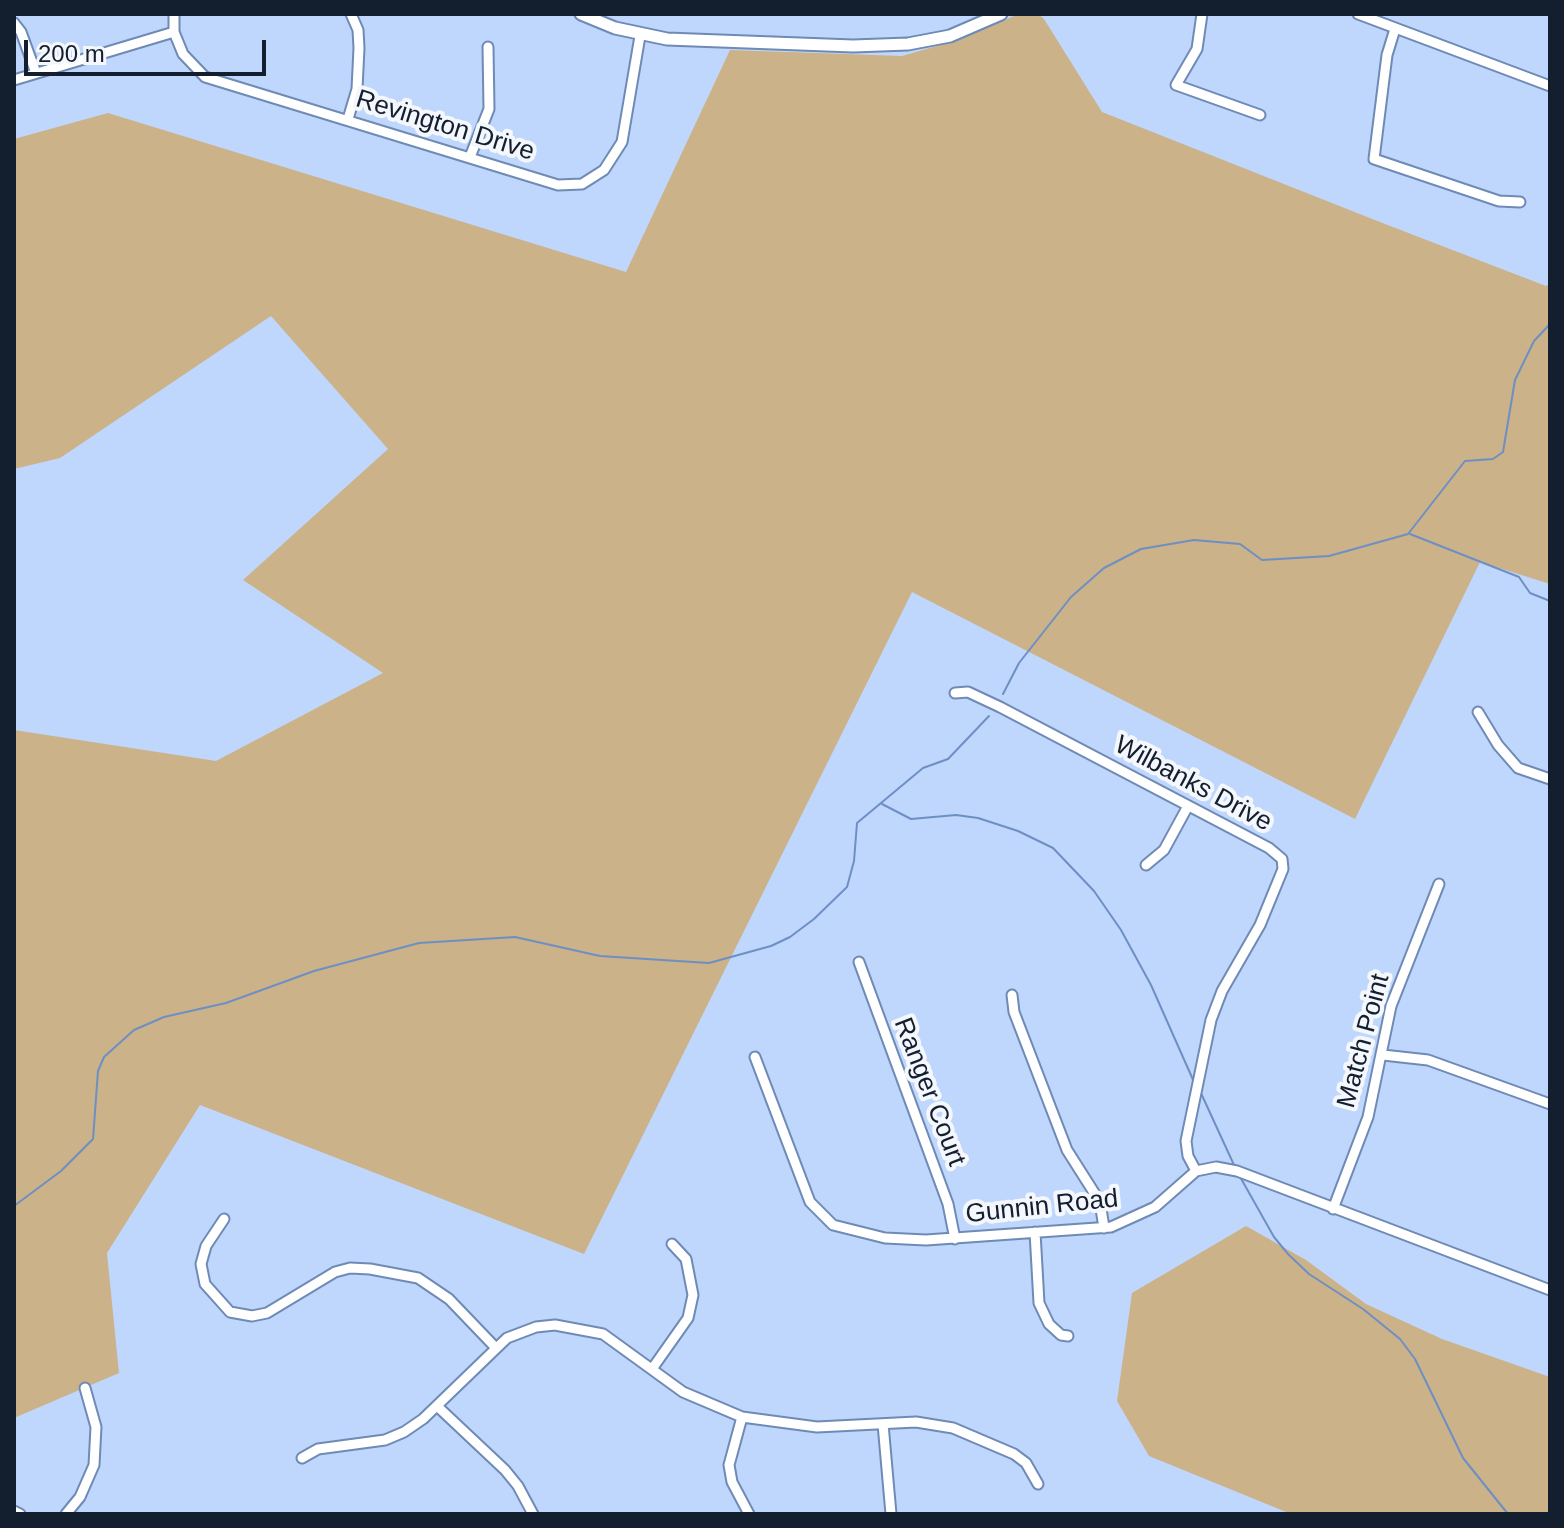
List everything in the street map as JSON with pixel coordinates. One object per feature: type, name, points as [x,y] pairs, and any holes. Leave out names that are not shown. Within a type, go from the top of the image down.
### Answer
[{"type":"street","points":[[14,80],[174,32],[174,14]]},
{"type":"street","points":[[348,119],[357,89],[359,48],[358,30],[351,14]]},
{"type":"street","points":[[581,14],[640,36],[734,44],[908,44],[950,36],[1001,14]]},
{"type":"street","points":[[1202,14],[1197,49],[1176,85],[1260,115]]},
{"type":"street","points":[[1358,14],[1550,86]]},
{"type":"street","points":[[14,23],[21,32],[36,73]]},
{"type":"street","points":[[1395,29],[1387,55],[1374,159],[1499,201],[1520,202]]},
{"type":"street","name":"Revington Drive","points":[[174,32],[183,54],[205,77],[558,185],[582,184],[604,170],[622,142],[640,36]]},
{"type":"street","points":[[470,157],[489,109],[488,47]]},
{"type":"street","name":"Wilbanks Drive","points":[[955,693],[968,692],[1269,848],[1282,859],[1283,869],[1260,925],[1222,991],[1211,1020],[1186,1141],[1188,1156],[1196,1171]]},
{"type":"street","points":[[1478,712],[1498,745],[1518,768],[1550,779]]},
{"type":"street","points":[[1146,865],[1164,850],[1188,806]]},
{"type":"street","name":"Match Point","points":[[1333,1209],[1368,1117],[1391,1006],[1439,884]]},
{"type":"street","name":"Ranger Court","points":[[859,962],[948,1204],[955,1239]]},
{"type":"street","points":[[1012,995],[1014,1012],[1067,1150],[1100,1202],[1104,1228]]},
{"type":"street","points":[[1383,1055],[1428,1060],[1550,1104]]},
{"type":"street","name":"Gunnin Road","points":[[755,1057],[810,1202],[833,1225],[885,1238],[955,1239],[1104,1228],[1135,1219],[1155,1207],[1196,1171]]},
{"type":"street","points":[[1196,1171],[1206,1167],[1237,1171],[1550,1290]]},
{"type":"street","points":[[224,1219],[206,1246],[201,1264],[205,1284],[230,1312],[252,1316],[267,1313],[335,1272],[350,1268],[370,1269],[418,1278],[449,1299],[495,1347]]},
{"type":"street","points":[[1035,1232],[1039,1303],[1049,1324],[1061,1335],[1068,1336]]},
{"type":"street","points":[[652,1369],[688,1318],[693,1295],[686,1259],[672,1244]]},
{"type":"street","points":[[302,1458],[318,1449],[385,1440],[414,1425],[507,1338],[536,1327],[583,1328],[603,1334],[683,1392],[742,1417],[817,1427],[936,1424],[976,1435],[1026,1463],[1038,1484]]},
{"type":"street","points":[[66,1514],[80,1497],[94,1465],[96,1427],[85,1388]]},
{"type":"street","points":[[437,1406],[505,1470],[533,1514]]},
{"type":"street","points":[[742,1417],[729,1465],[732,1482],[749,1514]]},
{"type":"street","points":[[883,1424],[891,1514]]},
{"type":"street","points":[[14,1511],[20,1514]]},
{"type":"shaded area","points":[[1019,14],[1038,14],[1044,19],[1102,112],[1546,286],[1550,283],[1550,584],[1480,562],[1355,819],[912,592],[584,1254],[200,1105],[107,1253],[119,1373],[14,1418],[14,730],[216,761],[383,673],[243,580],[388,449],[271,316],[60,458],[14,469],[14,139],[108,113],[626,272],[730,50],[902,56],[954,41]]},
{"type":"shaded area","points":[[1246,1226],[1306,1260],[1366,1304],[1442,1339],[1550,1377],[1550,1514],[1291,1514],[1149,1456],[1117,1401],[1132,1293]]},
{"type":"waterway","points":[[1003,694],[1019,663],[1071,597],[1104,568],[1141,549],[1194,540],[1240,544],[1262,560],[1329,556],[1408,534],[1465,461],[1493,459],[1503,452],[1515,380],[1534,341],[1550,324]]},
{"type":"waterway","points":[[1410,534],[1519,577],[1530,593],[1550,601]]},
{"type":"waterway","points":[[14,1206],[61,1171],[93,1139],[98,1071],[104,1057],[134,1030],[164,1017],[226,1003],[314,971],[419,943],[515,937],[600,956],[709,963],[771,946],[790,937],[847,887],[854,861],[857,823],[923,768],[948,759],[989,716]]},
{"type":"waterway","points":[[882,804],[911,819],[956,815],[978,818],[1018,831],[1053,848],[1094,891],[1121,930],[1151,985],[1194,1082]]},
{"type":"waterway","points":[[1200,1091],[1234,1165]]},
{"type":"waterway","points":[[1239,1175],[1274,1237],[1288,1254],[1309,1274],[1363,1309],[1400,1339],[1415,1359],[1463,1458],[1508,1514]]}]
